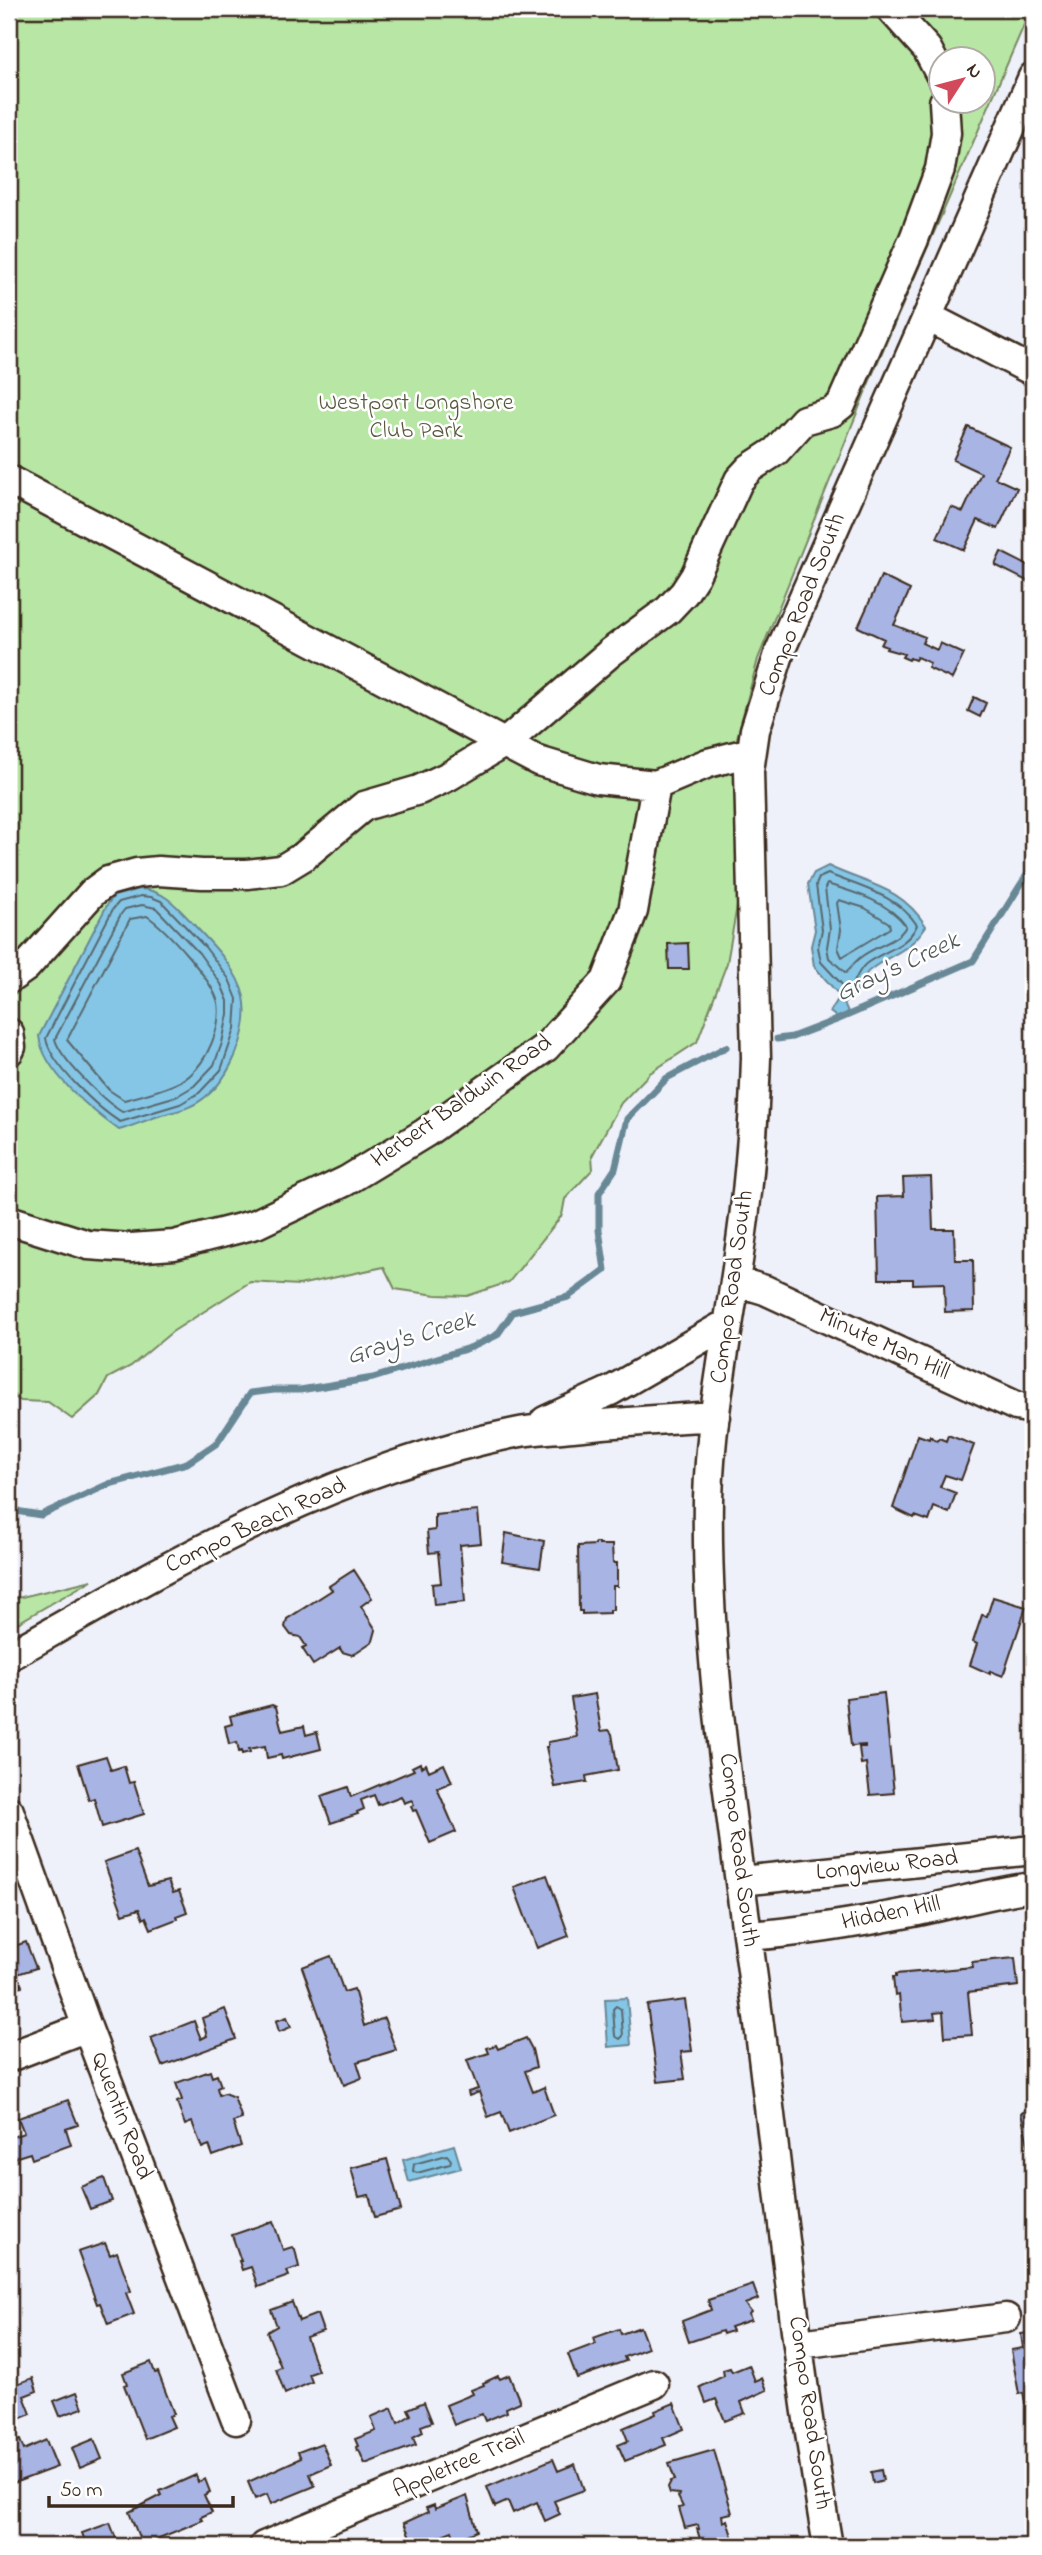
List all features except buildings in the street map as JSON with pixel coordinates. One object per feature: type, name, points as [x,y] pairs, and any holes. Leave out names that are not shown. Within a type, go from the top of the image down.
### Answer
[{"type":"street","points":[[891,9],[926,48]]},
{"type":"street","name":"Compo Road South","points":[[828,2546],[813,2452],[741,1881],[710,1597],[708,1494],[715,1416],[752,1151],[755,1058],[748,794],[751,752],[762,704],[780,651],[1033,77]]},
{"type":"street","points":[[9,979],[32,962],[93,892],[108,881],[137,873],[158,871],[247,874],[281,870],[304,856],[364,806],[419,790],[449,776],[504,742],[676,601],[695,576],[739,480],[750,468],[776,451],[804,420],[832,412],[841,405],[909,251],[940,169],[946,133],[945,116]]},
{"type":"street","points":[[928,317],[1033,371]]},
{"type":"street","points":[[9,480],[538,761],[598,779],[656,785],[708,763],[751,752]]},
{"type":"street","name":"Herbert Baldwin Road","points":[[9,1220],[88,1245],[131,1248],[174,1245],[256,1224],[346,1181],[425,1133],[546,1047],[606,981],[633,911],[656,785]]},
{"type":"street","points":[[9,1033],[9,1051]]},
{"type":"street","name":"Minute Man Hill","points":[[735,1281],[765,1290],[1016,1406],[1033,1409]]},
{"type":"street","name":"Compo Beach Road","points":[[519,1432],[612,1391],[728,1323]]},
{"type":"street","name":"Compo Beach Road","points":[[9,1656],[185,1558],[308,1498],[409,1461],[519,1432],[627,1421],[715,1416]]},
{"type":"street","name":"Quentin Road","points":[[9,1811],[87,2028],[236,2420]]},
{"type":"street","name":"Longview Road","points":[[741,1881],[1033,1850]]},
{"type":"street","name":"Hidden Hill","points":[[748,1936],[778,1934],[919,1911],[994,1892],[1033,1887]]},
{"type":"street","points":[[9,2057],[87,2028]]},
{"type":"street","points":[[799,2344],[1006,2318]]},
{"type":"street","name":"Appletree Trail","points":[[264,2546],[654,2384]]},
{"type":"green space","name":"Westport Longshore Club Park","points":[[9,9],[1031,9],[996,90],[996,46],[926,46],[926,116],[985,116],[873,373],[758,659],[737,738],[738,900],[727,963],[697,1042],[650,1073],[621,1103],[592,1156],[593,1169],[565,1199],[562,1215],[509,1282],[467,1296],[436,1295],[395,1289],[384,1267],[299,1285],[250,1282],[172,1332],[131,1366],[108,1378],[99,1395],[72,1419],[48,1402],[21,1401],[9,1394]]},
{"type":"green space","points":[[92,1580],[9,1628],[9,1600]]},
{"type":"water","points":[[828,866],[894,894],[916,912],[926,926],[913,942],[868,972],[858,990],[844,1003],[849,1014],[839,1019],[830,1012],[840,996],[814,966],[811,946],[815,930],[808,884],[814,873]]},
{"type":"water","points":[[140,889],[157,893],[171,902],[224,959],[241,987],[244,997],[244,1024],[230,1066],[204,1098],[188,1107],[119,1130],[70,1089],[49,1063],[39,1036],[107,905],[114,896]]},
{"type":"water","points":[[627,1998],[631,2045],[608,2047],[605,1999]]},
{"type":"water","points":[[454,2145],[461,2168],[409,2182],[403,2160]]},
{"type":"waterway","name":"Gray's Creek","points":[[777,1039],[792,1037],[839,1019],[973,961],[1033,865]]},
{"type":"waterway","name":"Gray's Creek","points":[[9,1510],[41,1515],[109,1484],[187,1463],[217,1443],[250,1393],[300,1390],[373,1378],[472,1347],[497,1335],[513,1312],[568,1297],[605,1270],[599,1230],[599,1193],[615,1169],[627,1119],[667,1078],[726,1047]]}]
